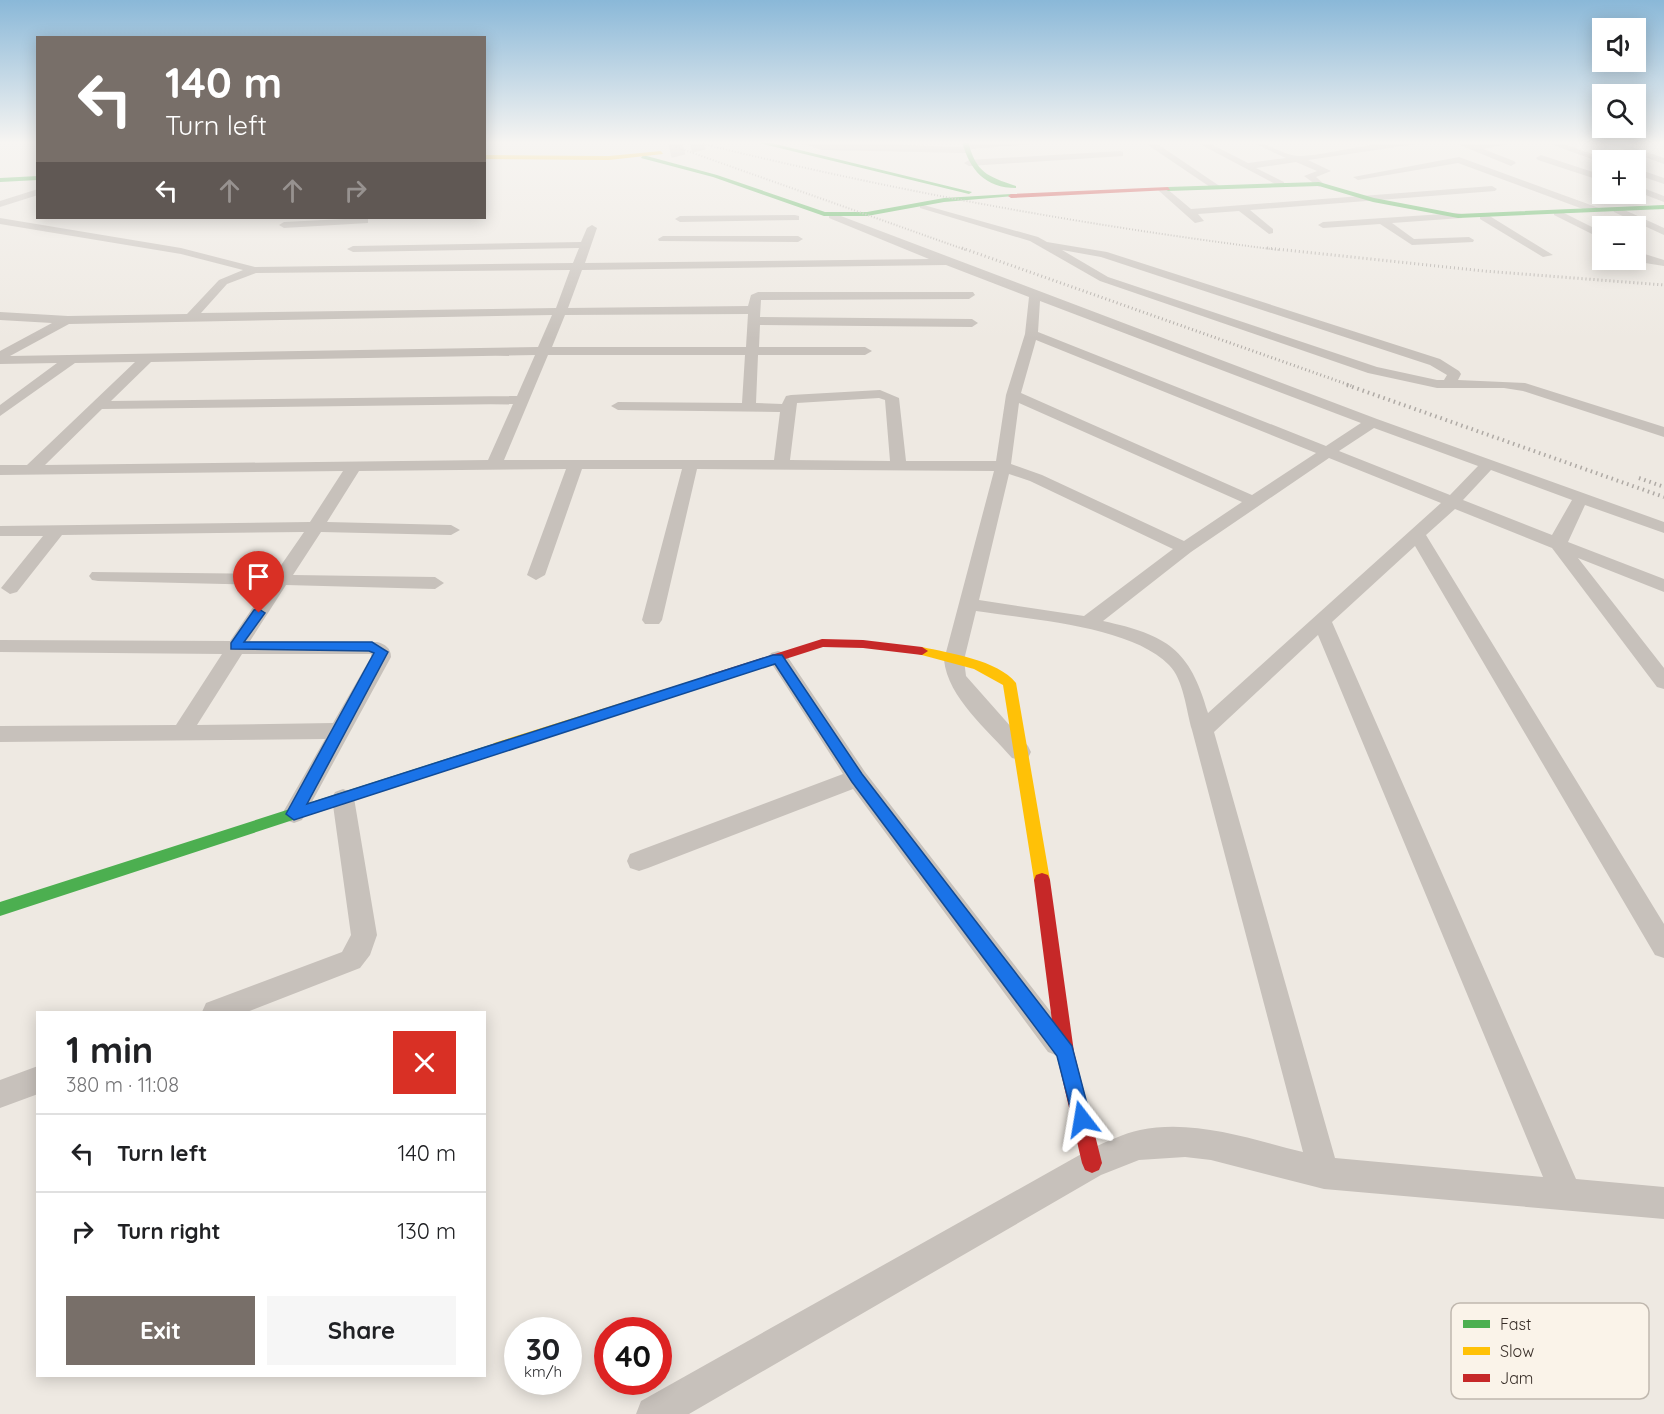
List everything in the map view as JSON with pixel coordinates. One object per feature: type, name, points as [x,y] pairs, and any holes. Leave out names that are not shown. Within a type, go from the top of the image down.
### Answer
[{"type":"street","points":[[793,207],[804,265]]},
{"type":"street","points":[[805,207],[832,216],[871,217],[919,207]]},
{"type":"street","points":[[927,207],[1018,233],[1046,244],[1104,279],[1373,370],[1424,382],[1449,385],[1504,384],[1525,387],[1664,432]]},
{"type":"street","points":[[1183,207],[1199,222]]},
{"type":"street","points":[[1310,215],[1344,207]]},
{"type":"street","points":[[1410,207],[1458,216]]},
{"type":"street","points":[[1587,207],[1595,210]]},
{"type":"street","points":[[1189,212],[1242,209],[1382,221],[1664,207]]},
{"type":"street","points":[[1242,209],[1269,231]]},
{"type":"street","points":[[1618,210],[1664,232]]},
{"type":"street","points":[[1558,213],[1592,231]]},
{"type":"street","points":[[1310,215],[1336,235]]},
{"type":"street","points":[[832,216],[872,247],[947,262]]},
{"type":"street","points":[[1484,217],[1547,255]]},
{"type":"street","points":[[680,219],[795,219]]},
{"type":"street","points":[[0,221],[182,251],[255,270],[804,265],[872,247],[947,262],[1372,422],[1664,528]]},
{"type":"street","points":[[1382,221],[1412,242],[1469,240]]},
{"type":"street","points":[[284,225],[585,245]]},
{"type":"street","points":[[494,465],[561,310],[592,228]]},
{"type":"street","points":[[339,270],[360,231]]},
{"type":"street","points":[[663,239],[969,295]]},
{"type":"street","points":[[1046,244],[1092,250],[1435,362],[1454,374],[1449,385]]},
{"type":"street","points":[[1646,260],[1664,263]]},
{"type":"street","points":[[749,408],[755,298],[804,265]]},
{"type":"street","points":[[191,317],[223,282],[255,270]]},
{"type":"street","points":[[1024,756],[962,686],[956,676],[954,660],[1003,466],[1013,394],[1031,334],[1035,294]]},
{"type":"street","points":[[0,316],[68,320],[561,310],[972,323]]},
{"type":"street","points":[[1,355],[68,320]]},
{"type":"street","points":[[1031,334],[1664,586]]},
{"type":"street","points":[[1,355],[70,360],[543,351],[865,351]]},
{"type":"street","points":[[0,486],[24,470],[147,358]]},
{"type":"street","points":[[0,412],[70,360]]},
{"type":"street","points":[[1013,394],[1252,501]]},
{"type":"street","points":[[782,463],[789,401],[795,397],[889,396],[892,398],[898,464]]},
{"type":"street","points":[[98,405],[521,400]]},
{"type":"street","points":[[618,406],[788,408]]},
{"type":"street","points":[[1088,623],[1185,548],[1372,422]]},
{"type":"street","points":[[0,470],[691,463],[1003,466],[1036,478],[1185,548]]},
{"type":"street","points":[[652,620],[691,463]]},
{"type":"street","points":[[536,575],[576,464]]},
{"type":"street","points":[[1203,730],[1417,535],[1488,464]]},
{"type":"street","points":[[182,732],[235,646],[282,579],[354,467]]},
{"type":"street","points":[[1581,498],[1561,535],[1559,545],[1664,682]]},
{"type":"street","points":[[0,531],[317,526],[451,530]]},
{"type":"street","points":[[10,588],[57,530]]},
{"type":"street","points":[[1417,535],[1664,947]]},
{"type":"street","points":[[98,576],[435,583]]},
{"type":"street","points":[[969,604],[1088,623],[1154,645],[1176,661],[1183,672],[1203,730],[1324,1173]]},
{"type":"street","points":[[1322,621],[1566,1193]]},
{"type":"street","points":[[0,909],[822,643],[843,641],[894,646],[999,672],[1009,683],[1024,756],[1065,1053],[1092,1163]]},
{"type":"street","points":[[0,646],[377,648],[381,652],[381,657],[294,814]]},
{"type":"street","points":[[778,658],[857,778],[1065,1053]]},
{"type":"street","points":[[0,734],[340,731]]},
{"type":"street","points":[[639,861],[857,778]]},
{"type":"street","points":[[219,1011],[351,960],[361,947],[364,935],[343,798]]},
{"type":"street","points":[[0,1094],[36,1081]]},
{"type":"street","points":[[654,1414],[1092,1163],[1139,1145],[1185,1142],[1211,1145],[1324,1173],[1664,1203]]},
{"type":"railway","points":[[845,207],[966,250]]},
{"type":"railway","points":[[1000,207],[1130,229],[1279,250]]},
{"type":"railway","points":[[962,248],[1352,386]]},
{"type":"railway","points":[[1267,248],[1484,271],[1664,285]]},
{"type":"railway","points":[[1347,385],[1664,497]]},
{"type":"railway","points":[[1639,478],[1664,487]]},
{"type":"traffic: fast","points":[[804,207],[824,214],[839,215],[867,214],[905,207]]},
{"type":"traffic: fast","points":[[1410,207],[1458,216],[1664,207]]},
{"type":"traffic: fast","points":[[0,909],[499,747]]},
{"type":"traffic: slow","points":[[922,651],[979,666],[1009,683],[1042,880]]},
{"type":"traffic: slow","points":[[499,747],[710,679]]},
{"type":"traffic: jam","points":[[710,679],[822,643],[863,644],[922,651]]},
{"type":"traffic: jam","points":[[1042,880],[1065,1052],[1092,1163]]},
{"type":"route","points":[[259,613],[235,646],[372,647],[381,652],[381,657],[294,814],[778,658],[857,778],[1065,1053],[1082,1119]]}]
